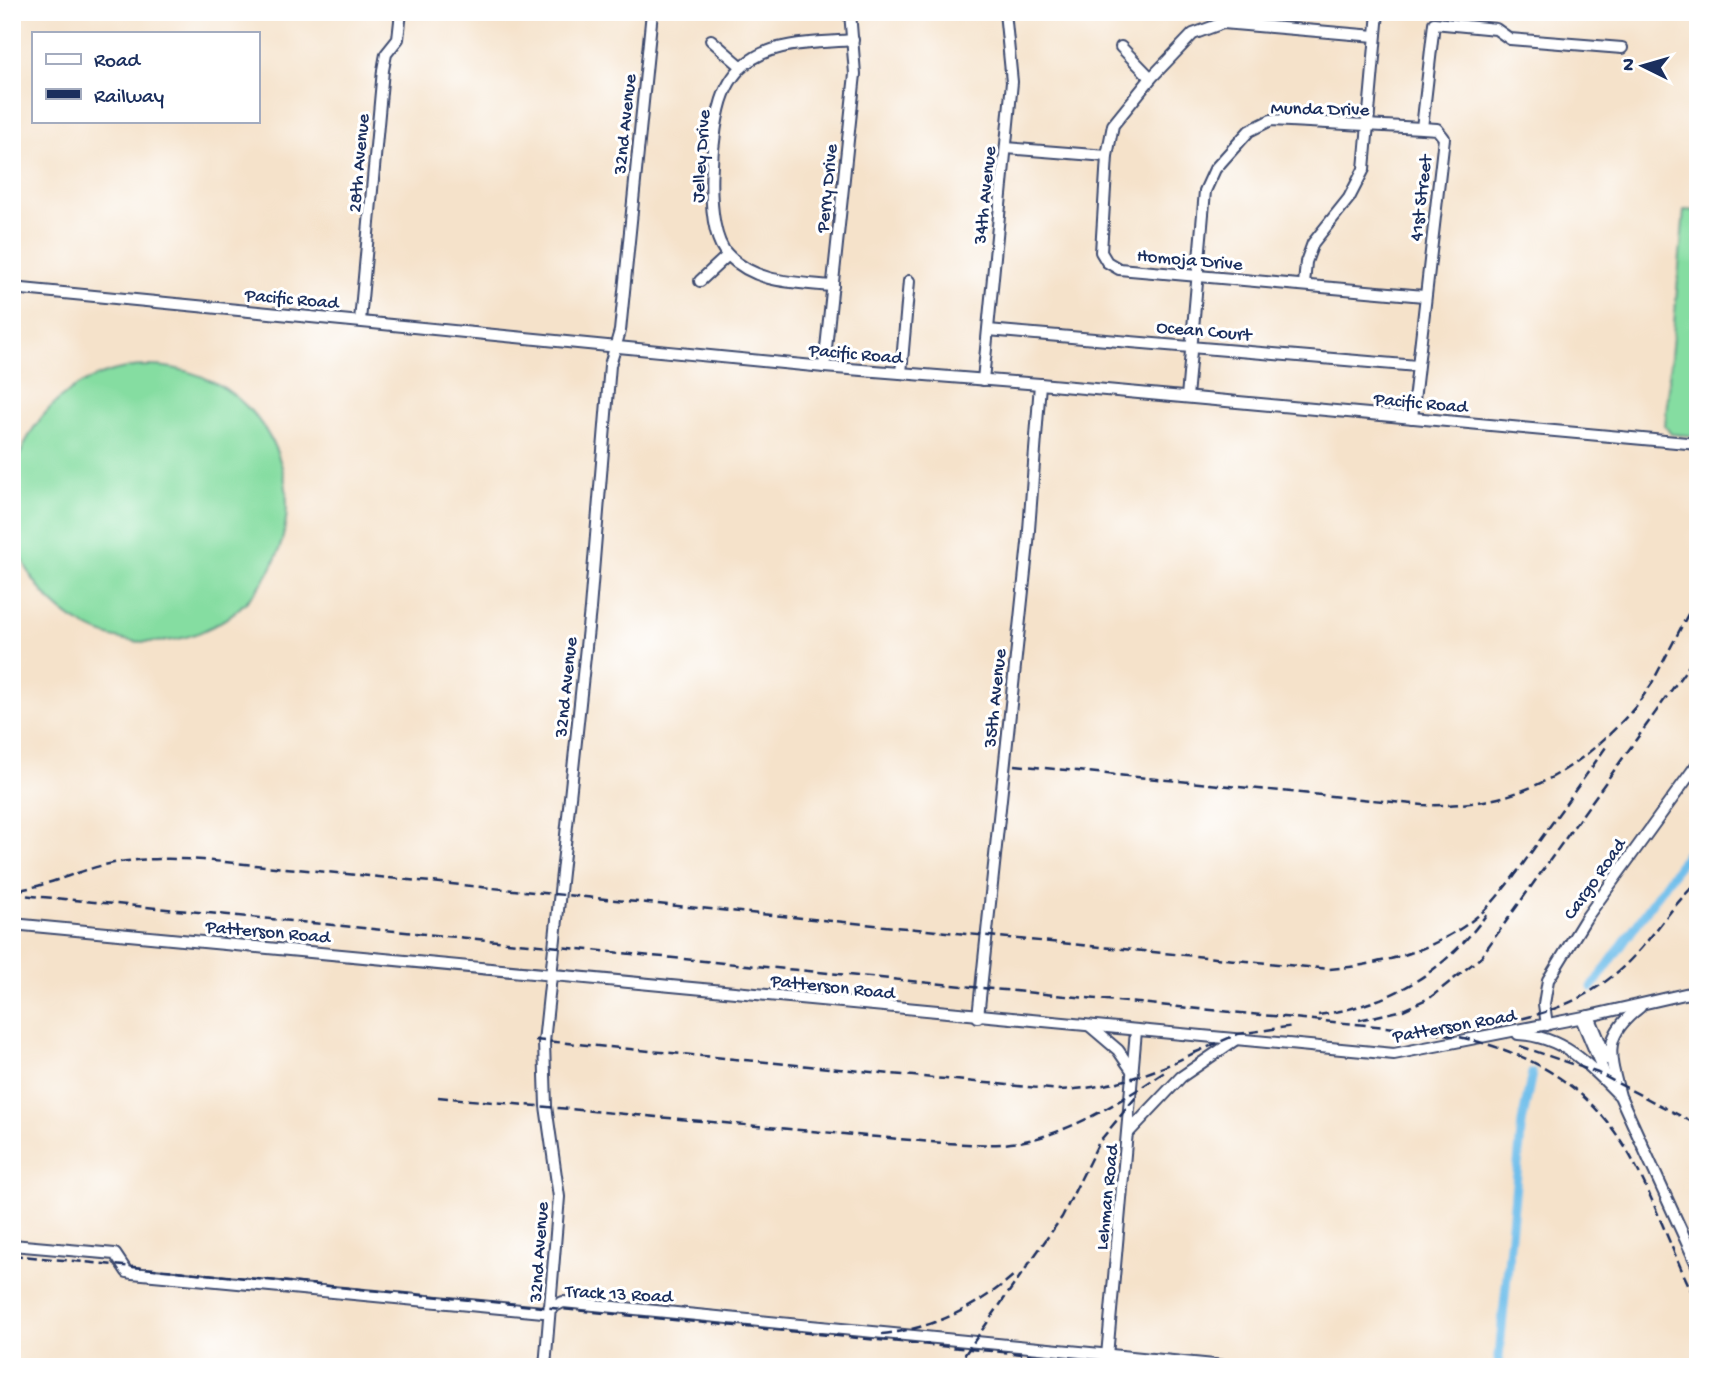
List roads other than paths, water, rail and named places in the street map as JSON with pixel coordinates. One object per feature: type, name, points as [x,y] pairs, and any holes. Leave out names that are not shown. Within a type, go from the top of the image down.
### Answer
[{"type":"street","name":"28th Avenue","points":[[360,321],[385,55],[398,39],[401,12]]},
{"type":"street","name":"32nd Avenue","points":[[545,1367],[559,1220],[557,1173],[544,1072],[590,609],[610,365],[616,347],[652,12]]},
{"type":"street","name":"Perry Drive","points":[[824,367],[855,74],[850,12]]},
{"type":"street","name":"34th Avenue","points":[[984,380],[1012,77],[1005,12]]},
{"type":"street","points":[[1304,285],[1306,262],[1313,243],[1349,198],[1361,178],[1367,160],[1378,12]]},
{"type":"street","name":"41st Street","points":[[1412,418],[1444,138],[1437,129],[1422,128],[1434,23],[1496,29],[1510,38],[1622,48]]},
{"type":"street","name":"Homoja Drive","points":[[1375,36],[1212,24],[1193,34],[1117,119],[1107,156],[1101,247],[1104,258],[1119,269],[1424,296]]},
{"type":"street","points":[[711,40],[742,66],[760,54],[775,50],[853,40]]},
{"type":"street","points":[[1121,47],[1151,78]]},
{"type":"street","name":"Jelley Drive","points":[[728,255],[719,240],[713,220],[712,174],[721,102],[742,66]]},
{"type":"street","name":"Munda Drive","points":[[1187,397],[1203,201],[1208,181],[1250,131],[1263,122],[1277,120],[1422,128]]},
{"type":"street","points":[[1006,148],[1107,156]]},
{"type":"street","points":[[699,281],[728,255],[749,271],[768,278],[833,286]]},
{"type":"street","points":[[901,373],[909,281]]},
{"type":"street","name":"Pacific Road","points":[[12,288],[824,367],[1698,444]]},
{"type":"street","name":"Ocean Court","points":[[988,330],[1192,345],[1417,366]]},
{"type":"street","name":"35th Avenue","points":[[978,1017],[1028,543],[1040,384]]},
{"type":"street","name":"Cargo Road","points":[[1547,1025],[1544,1004],[1548,980],[1586,918],[1698,763]]},
{"type":"street","name":"Patterson Road","points":[[12,924],[978,1017],[1394,1054],[1547,1025],[1698,991]]},
{"type":"street","points":[[1645,1003],[1628,1016],[1615,1032],[1610,1050],[1613,1072],[1620,1096],[1642,1144],[1695,1249],[1698,1267]]},
{"type":"street","points":[[1585,1017],[1613,1072]]},
{"type":"street","points":[[1585,1017],[1609,1084]]},
{"type":"street","points":[[1091,1027],[1118,1050],[1133,1072]]},
{"type":"street","name":"Lehman Road","points":[[1106,1367],[1136,1031]]},
{"type":"street","points":[[1504,1033],[1526,1034],[1555,1042],[1585,1060],[1620,1096]]},
{"type":"street","points":[[1129,1132],[1181,1077],[1235,1040]]},
{"type":"street","points":[[1642,1144],[1654,1150]]},
{"type":"street","name":"Track 13 Road","points":[[12,1245],[115,1254],[127,1272],[132,1273],[542,1312],[563,1302],[1235,1367]]},
{"type":"waterway","points":[[1592,987],[1698,838]]},
{"type":"waterway","points":[[1498,1367],[1522,1123],[1532,1073]]},
{"type":"railway","points":[[1631,713],[1651,685],[1698,595]]},
{"type":"railway","points":[[1359,1020],[1403,1010],[1431,997],[1480,958],[1698,653]]},
{"type":"railway","points":[[1015,765],[1423,805],[1457,804],[1516,793],[1543,782],[1568,768],[1591,750],[1637,705]]},
{"type":"railway","points":[[1513,878],[1606,747]]},
{"type":"railway","points":[[19,890],[93,868],[128,861],[203,860],[1329,969],[1369,964],[1408,954],[1445,938],[1484,910],[1518,871]]},
{"type":"railway","points":[[1448,1028],[1525,1018],[1549,1011],[1594,989],[1634,956],[1698,882]]},
{"type":"railway","points":[[12,894],[1417,1030],[1484,1043],[1515,1054],[1569,1085],[1593,1106],[1615,1132],[1643,1180],[1698,1304]]},
{"type":"railway","points":[[1318,1015],[1368,1003],[1413,983],[1452,954],[1486,915]]},
{"type":"railway","points":[[1194,1053],[1238,1034],[1294,1026]]},
{"type":"railway","points":[[535,1040],[1060,1090],[1098,1086],[1133,1078],[1202,1049]]},
{"type":"railway","points":[[1520,1046],[1598,1073],[1698,1125]]},
{"type":"railway","points":[[438,1097],[943,1143],[991,1144],[1020,1142],[1058,1131],[1114,1104],[1166,1071]]},
{"type":"railway","points":[[956,1367],[1062,1217],[1099,1142],[1136,1097]]},
{"type":"railway","points":[[12,1255],[1093,1361]]},
{"type":"railway","points":[[882,1334],[918,1327],[952,1315],[969,1307],[1014,1275]]},
{"type":"railway","points":[[1015,1367],[1046,1361]]},
{"type":"railway","points":[[1084,1361],[1149,1367]]}]
